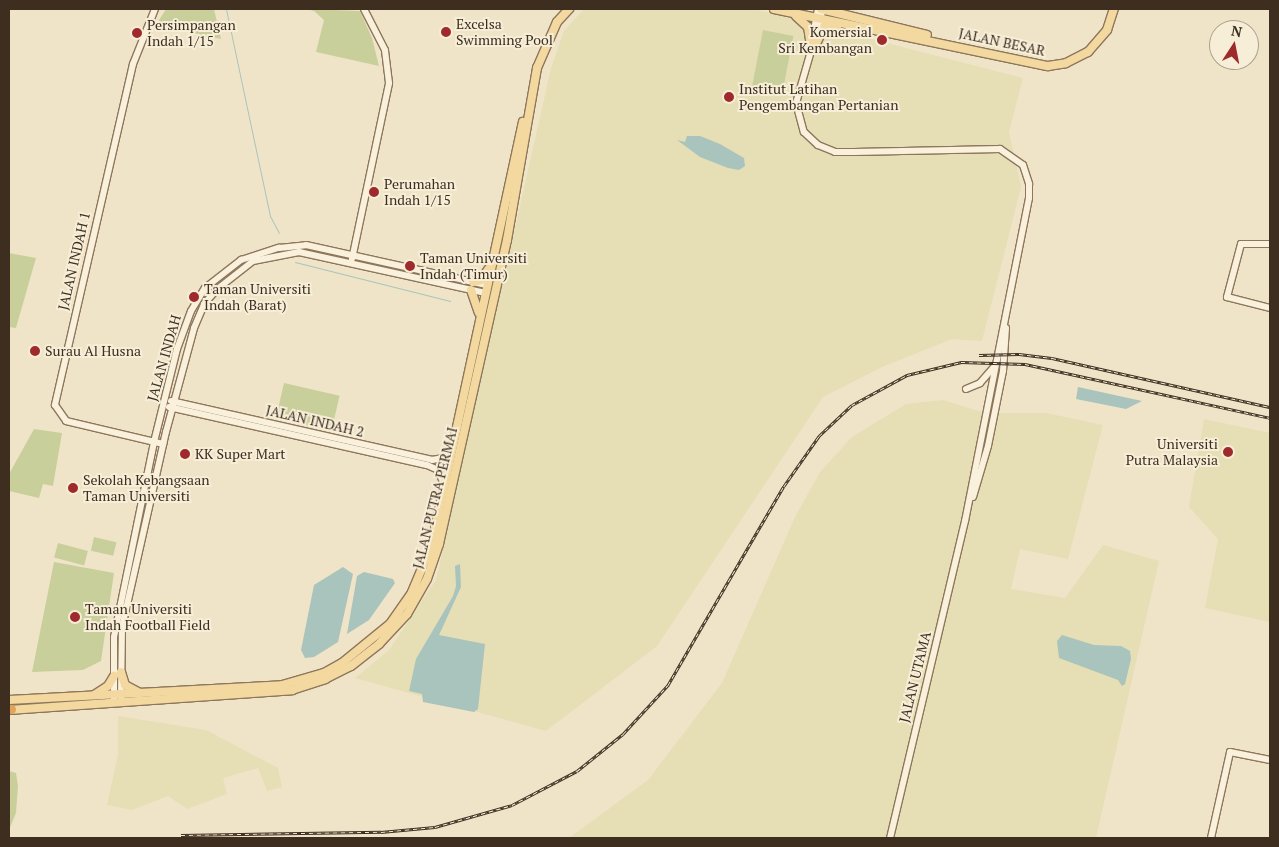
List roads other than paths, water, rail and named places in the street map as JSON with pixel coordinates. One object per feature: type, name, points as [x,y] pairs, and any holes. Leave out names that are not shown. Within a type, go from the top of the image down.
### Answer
[{"type":"main road","name":"JALAN PUTRA PERMAI","points":[[9,707],[292,690],[325,679],[351,666],[392,632],[420,594],[432,566],[502,264],[517,193],[527,114],[542,53],[557,22],[569,9]]},
{"type":"main road","name":"JALAN BESAR","points":[[774,9],[854,28],[947,43]]},
{"type":"main road","name":"JALAN BESAR","points":[[821,9],[947,43],[1039,65],[1066,63],[1088,52],[1098,42],[1114,9]]},
{"type":"main road","points":[[836,9],[847,15]]},
{"type":"main road","points":[[790,12],[808,27],[813,46]]},
{"type":"main road","points":[[813,46],[824,27],[854,28]]},
{"type":"main road","name":"JALAN PUTRA PERMAI","points":[[9,707],[90,696],[117,700],[146,694],[282,685],[324,673],[351,658],[390,624],[412,592],[431,547],[443,482],[488,289],[519,131],[527,114]]},
{"type":"main road","points":[[480,323],[477,300],[472,286],[484,278],[493,260]]},
{"type":"main road","points":[[490,314],[488,289],[502,264]]},
{"type":"main road","points":[[90,696],[105,689],[117,674],[128,687],[146,694]]},
{"type":"street","name":"JALAN INDAH 1","points":[[155,9],[132,64],[55,405],[66,421],[163,444]]},
{"type":"street","points":[[352,259],[384,121],[389,83],[385,50],[364,9]]},
{"type":"street","points":[[821,9],[808,66],[796,103],[804,132],[818,144],[836,152],[992,147],[1009,153],[1023,165],[1027,172],[1029,198],[1008,302]]},
{"type":"street","points":[[1270,244],[1244,242],[1240,247],[1227,297],[1270,308]]},
{"type":"street","name":"JALAN INDAH","points":[[117,700],[114,632],[154,442],[191,311],[205,288],[229,267],[260,252],[295,246],[315,246],[352,259]]},
{"type":"street","name":"JALAN INDAH","points":[[117,674],[124,618],[183,358],[198,314],[216,290],[243,266],[269,256],[298,252],[352,259],[488,289]]},
{"type":"street","name":"JALAN UTAMA","points":[[890,838],[965,521],[1008,302]]},
{"type":"street","name":"JALAN UTAMA","points":[[965,521],[988,446],[998,395],[1008,302]]},
{"type":"street","points":[[966,389],[980,383],[995,366]]},
{"type":"street","name":"JALAN INDAH 2","points":[[164,403],[432,460],[442,458],[452,444]]},
{"type":"street","name":"JALAN INDAH 2","points":[[172,404],[427,464],[438,470],[443,482]]},
{"type":"street","points":[[142,501],[150,503]]},
{"type":"street","points":[[1211,838],[1232,752],[1270,760]]},
{"type":"water","points":[[687,136],[700,136],[720,144],[744,158],[745,166],[739,170],[728,168],[700,157],[677,140],[685,142]]},
{"type":"water","points":[[1078,387],[1142,401],[1126,409],[1076,399]]},
{"type":"water","points":[[460,564],[461,587],[439,635],[485,644],[478,709],[474,712],[423,702],[422,694],[409,691],[416,659],[453,596],[456,586],[455,566]]},
{"type":"water","points":[[343,567],[353,574],[338,642],[314,657],[305,658],[301,650],[314,585]]},
{"type":"water","points":[[364,572],[393,579],[395,583],[369,620],[347,634],[357,576]]},
{"type":"water","points":[[1062,635],[1094,645],[1121,646],[1130,651],[1131,659],[1125,684],[1122,686],[1118,680],[1059,658],[1057,641]]},
{"type":"waterway","points":[[226,9],[270,216],[279,233]]},
{"type":"waterway","points":[[295,262],[450,301]]},
{"type":"railway","points":[[979,355],[1019,354],[1052,358],[1270,407]]},
{"type":"railway","points":[[181,835],[381,832],[435,827],[512,805],[577,771],[623,734],[668,685],[784,486],[819,436],[852,405],[907,375],[961,362],[1025,364],[1270,418]]},
{"type":"place","name":"Excelsa Swimming Pool","points":[[446,32]]},
{"type":"place","name":"Persimpangan Indah 1/15","points":[[137,33]]},
{"type":"place","name":"Komersial Sri Kembangan","points":[[882,40]]},
{"type":"place","name":"Institut Latihan Pengembangan Pertanian","points":[[729,97]]},
{"type":"place","name":"Perumahan Indah 1/15","points":[[374,192]]},
{"type":"place","name":"Taman Universiti Indah (Timur)","points":[[410,266]]},
{"type":"place","name":"Taman Universiti Indah (Barat)","points":[[194,297]]},
{"type":"place","name":"Surau Al Husna","points":[[35,351]]},
{"type":"place","name":"Universiti Putra Malaysia","points":[[1228,452]]},
{"type":"place","name":"KK Super Mart","points":[[185,454]]},
{"type":"place","name":"Sekolah Kebangsaan Taman Universiti","points":[[73,488]]},
{"type":"place","name":"Taman Universiti Indah Football Field","points":[[75,617]]}]
